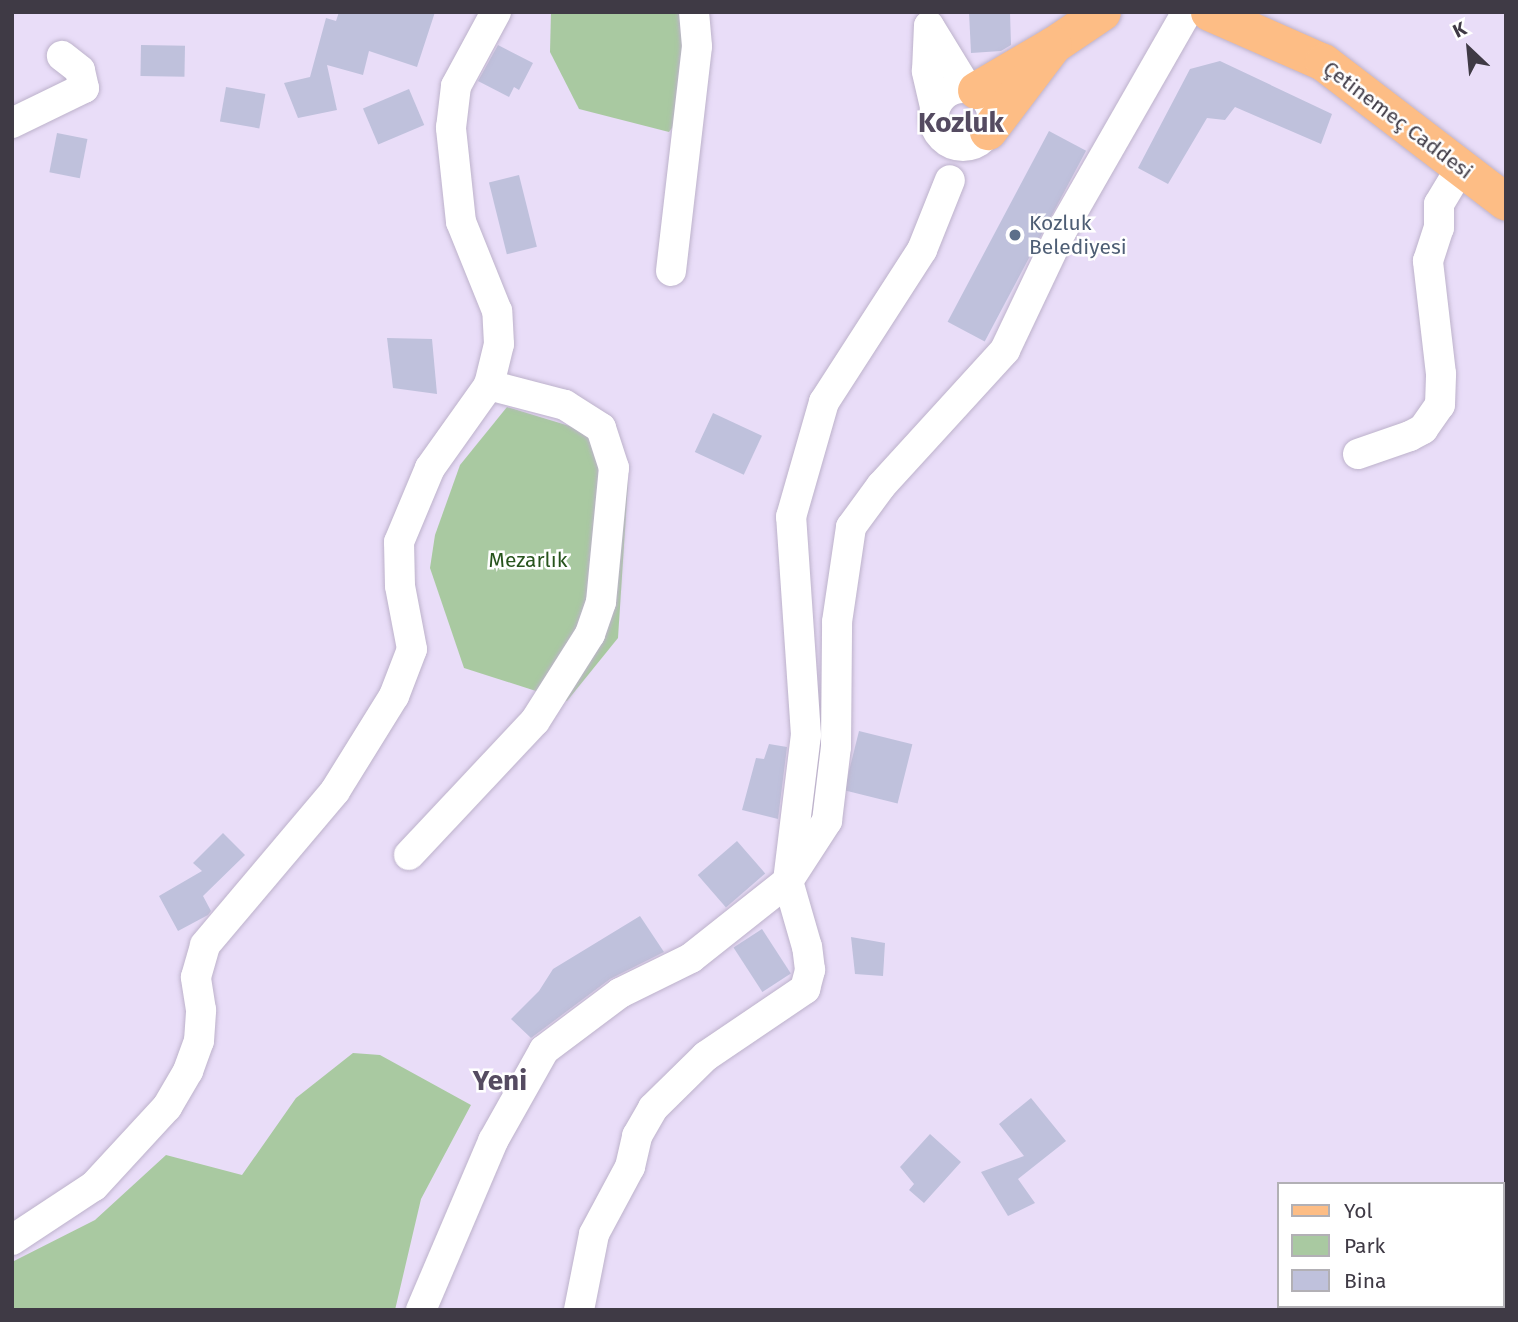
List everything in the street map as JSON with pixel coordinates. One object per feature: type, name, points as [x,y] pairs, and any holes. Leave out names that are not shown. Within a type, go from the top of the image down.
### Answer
[{"type":"main road","points":[[971,89],[1053,45],[1102,12]]},
{"type":"main road","name":"Çetinemeç Caddesi","points":[[1209,12],[1323,62],[1506,202]]},
{"type":"main road","points":[[985,135],[1053,45]]},
{"type":"street","points":[[12,1240],[94,1186],[151,1128],[181,1086],[198,1041],[201,1010],[196,977],[205,945],[335,790],[394,696],[412,649],[400,586],[399,542],[430,468],[489,385],[499,344],[497,311],[461,222],[451,128],[456,86],[496,12]]},
{"type":"street","points":[[671,271],[697,46],[694,12]]},
{"type":"street","points":[[421,1310],[493,1141],[544,1050],[620,993],[691,958],[788,881],[827,821],[836,747],[837,622],[851,527],[881,486],[1004,350],[1061,232],[1187,12]]},
{"type":"street","points":[[929,19],[927,71],[950,180]]},
{"type":"street","points":[[579,1310],[594,1234],[630,1167],[637,1136],[653,1108],[706,1056],[804,989],[810,970],[807,947],[788,881],[806,735],[791,517],[824,402],[922,250],[950,180],[985,135],[992,113],[971,89],[929,19]]},
{"type":"street","points":[[12,123],[84,88],[80,70],[62,56]]},
{"type":"street","points":[[938,121],[948,92],[971,89]]},
{"type":"street","points":[[938,121],[965,146],[985,135]]},
{"type":"street","points":[[1358,454],[1423,429],[1440,405],[1441,374],[1428,261],[1438,228],[1439,204],[1460,169]]},
{"type":"street","points":[[409,855],[535,721],[590,634],[601,602],[614,468],[601,428],[565,405],[489,385]]},
{"type":"green space","points":[[551,12],[690,12],[683,113],[669,132],[579,109],[550,52]]},
{"type":"green space","name":"Mezarlık","points":[[507,407],[609,438],[622,458],[628,483],[618,638],[567,701],[464,668],[430,568],[435,535],[460,465]]},
{"type":"green space","points":[[353,1053],[380,1055],[471,1105],[421,1199],[395,1310],[12,1310],[12,1262],[95,1220],[166,1155],[242,1175],[296,1098]]},
{"type":"building","points":[[339,12],[435,12],[417,67],[369,51],[363,75],[327,65],[337,110],[298,118],[284,83],[310,77],[326,18],[336,21]]},
{"type":"building","points":[[969,12],[1010,12],[1011,45],[1001,51],[971,53]]},
{"type":"building","points":[[141,45],[185,46],[184,77],[140,76]]},
{"type":"building","points":[[498,45],[533,63],[519,90],[514,87],[509,97],[478,81]]},
{"type":"building","points":[[1220,61],[1332,114],[1321,144],[1235,107],[1225,120],[1207,118],[1168,184],[1138,168],[1190,69]]},
{"type":"building","points":[[226,87],[265,94],[259,128],[220,121]]},
{"type":"building","points":[[409,89],[424,125],[378,144],[363,109]]},
{"type":"building","name":"Kozluk Belediyesi","points":[[1049,131],[1086,151],[985,341],[948,322]]},
{"type":"building","points":[[57,133],[87,139],[80,178],[49,172]]},
{"type":"building","points":[[519,175],[537,247],[507,254],[489,182]]},
{"type":"building","points":[[387,338],[432,339],[437,394],[393,388]]},
{"type":"building","points":[[713,413],[762,436],[744,475],[695,452]]},
{"type":"building","points":[[859,731],[912,744],[898,803],[844,790]]},
{"type":"building","points":[[769,744],[787,747],[778,819],[742,810],[756,758],[764,759]]},
{"type":"building","points":[[223,833],[245,855],[203,896],[211,911],[208,915],[178,931],[159,896],[202,871],[193,863]]},
{"type":"building","points":[[737,841],[765,873],[726,908],[698,875]]},
{"type":"building","points":[[640,916],[664,952],[610,979],[531,1038],[511,1019],[539,991],[553,969]]},
{"type":"building","points":[[762,929],[791,973],[762,992],[733,948]]},
{"type":"building","points":[[851,937],[885,943],[883,976],[855,974]]},
{"type":"building","points":[[1031,1098],[1066,1141],[1018,1179],[1035,1203],[1008,1216],[981,1172],[1024,1156],[999,1124]]},
{"type":"building","points":[[930,1134],[961,1162],[924,1203],[909,1190],[914,1184],[900,1167]]},
{"type":"place","name":"Kozluk Belediyesi","points":[[1015,235]]},
{"type":"district","name":"Kozluk","points":[[961,123]]},
{"type":"district","name":"Yeni","points":[[500,1081]]}]
